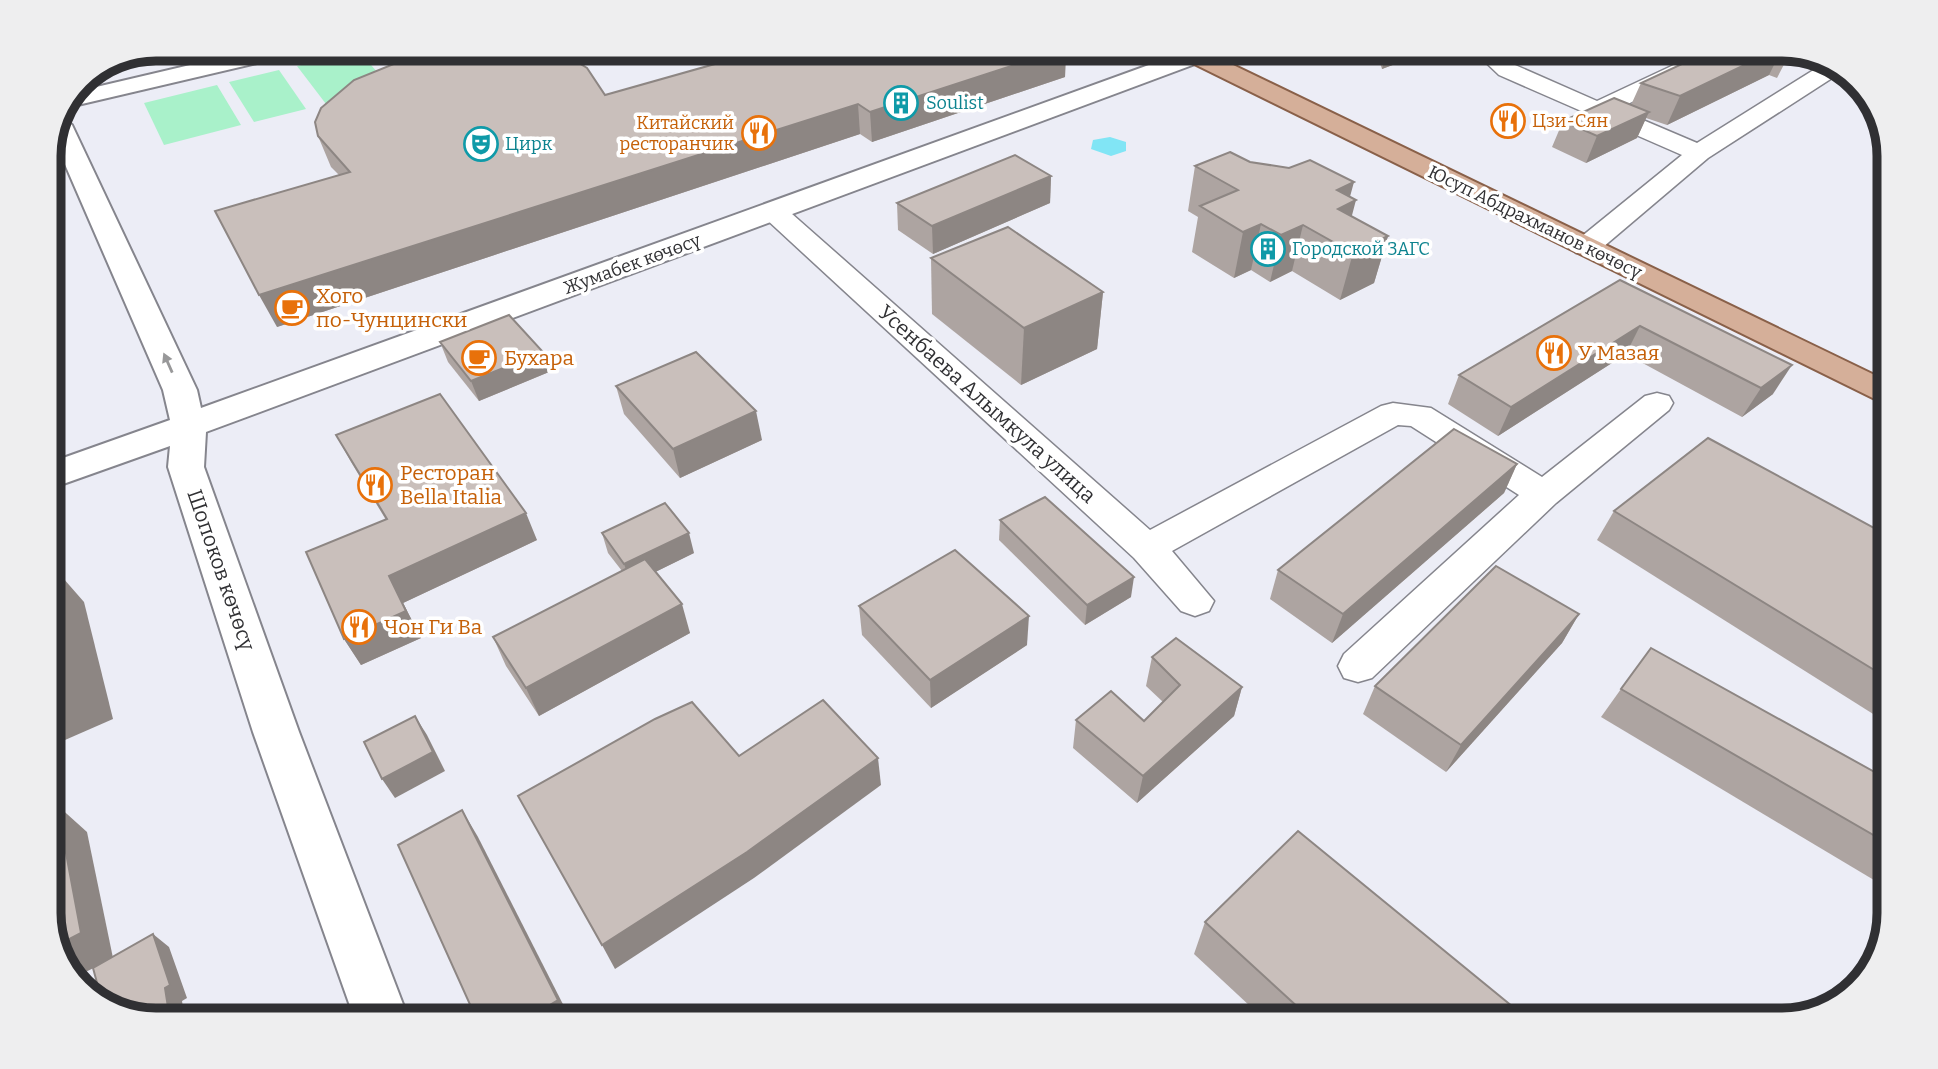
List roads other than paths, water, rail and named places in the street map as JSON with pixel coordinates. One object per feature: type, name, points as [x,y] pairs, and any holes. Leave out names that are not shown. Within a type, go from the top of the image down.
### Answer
[{"type":"main road","name":"Юсуп Абдрахманов көчөсү","points":[[1218,61],[1586,247],[1877,389]]},
{"type":"street","points":[[82,97],[236,61]]},
{"type":"street","name":"Жумабек көчөсү","points":[[61,473],[774,212],[1172,61]]},
{"type":"street","points":[[1496,61],[1507,70],[1699,153]]},
{"type":"street","points":[[1598,109],[1688,67],[1692,61]]},
{"type":"street","points":[[1586,247],[1699,153],[1826,72]]},
{"type":"street","name":"Шопоков көчөсү","points":[[64,133],[180,390],[189,428],[186,467],[276,732],[378,1008]]},
{"type":"street","name":"Усенбаева Алымкула улица","points":[[774,212],[1147,548],[1195,601]]},
{"type":"street","points":[[1358,666],[1543,494],[1657,403]]},
{"type":"street","points":[[1147,548],[1393,414],[1419,415],[1543,494]]},
{"type":"water","points":[[1110,137],[1126,142],[1126,151],[1111,156],[1091,149],[1093,140]]},
{"type":"place","name":"Soulist","points":[[901,103]]},
{"type":"place","name":"Цзи-Сян","points":[[1508,121]]},
{"type":"place","name":"Китайский ресторанчик","points":[[759,133]]},
{"type":"place","name":"Цирк","points":[[481,144]]},
{"type":"place","name":"Городской ЗАГС","points":[[1268,249]]},
{"type":"place","name":"Хого по-Чунцински","points":[[292,308]]},
{"type":"place","name":"У Мазая","points":[[1554,353]]},
{"type":"place","name":"Бухара","points":[[479,358]]},
{"type":"place","name":"Ресторан Bella Italia","points":[[375,485]]},
{"type":"place","name":"Чон Ги Ва","points":[[359,627]]}]
